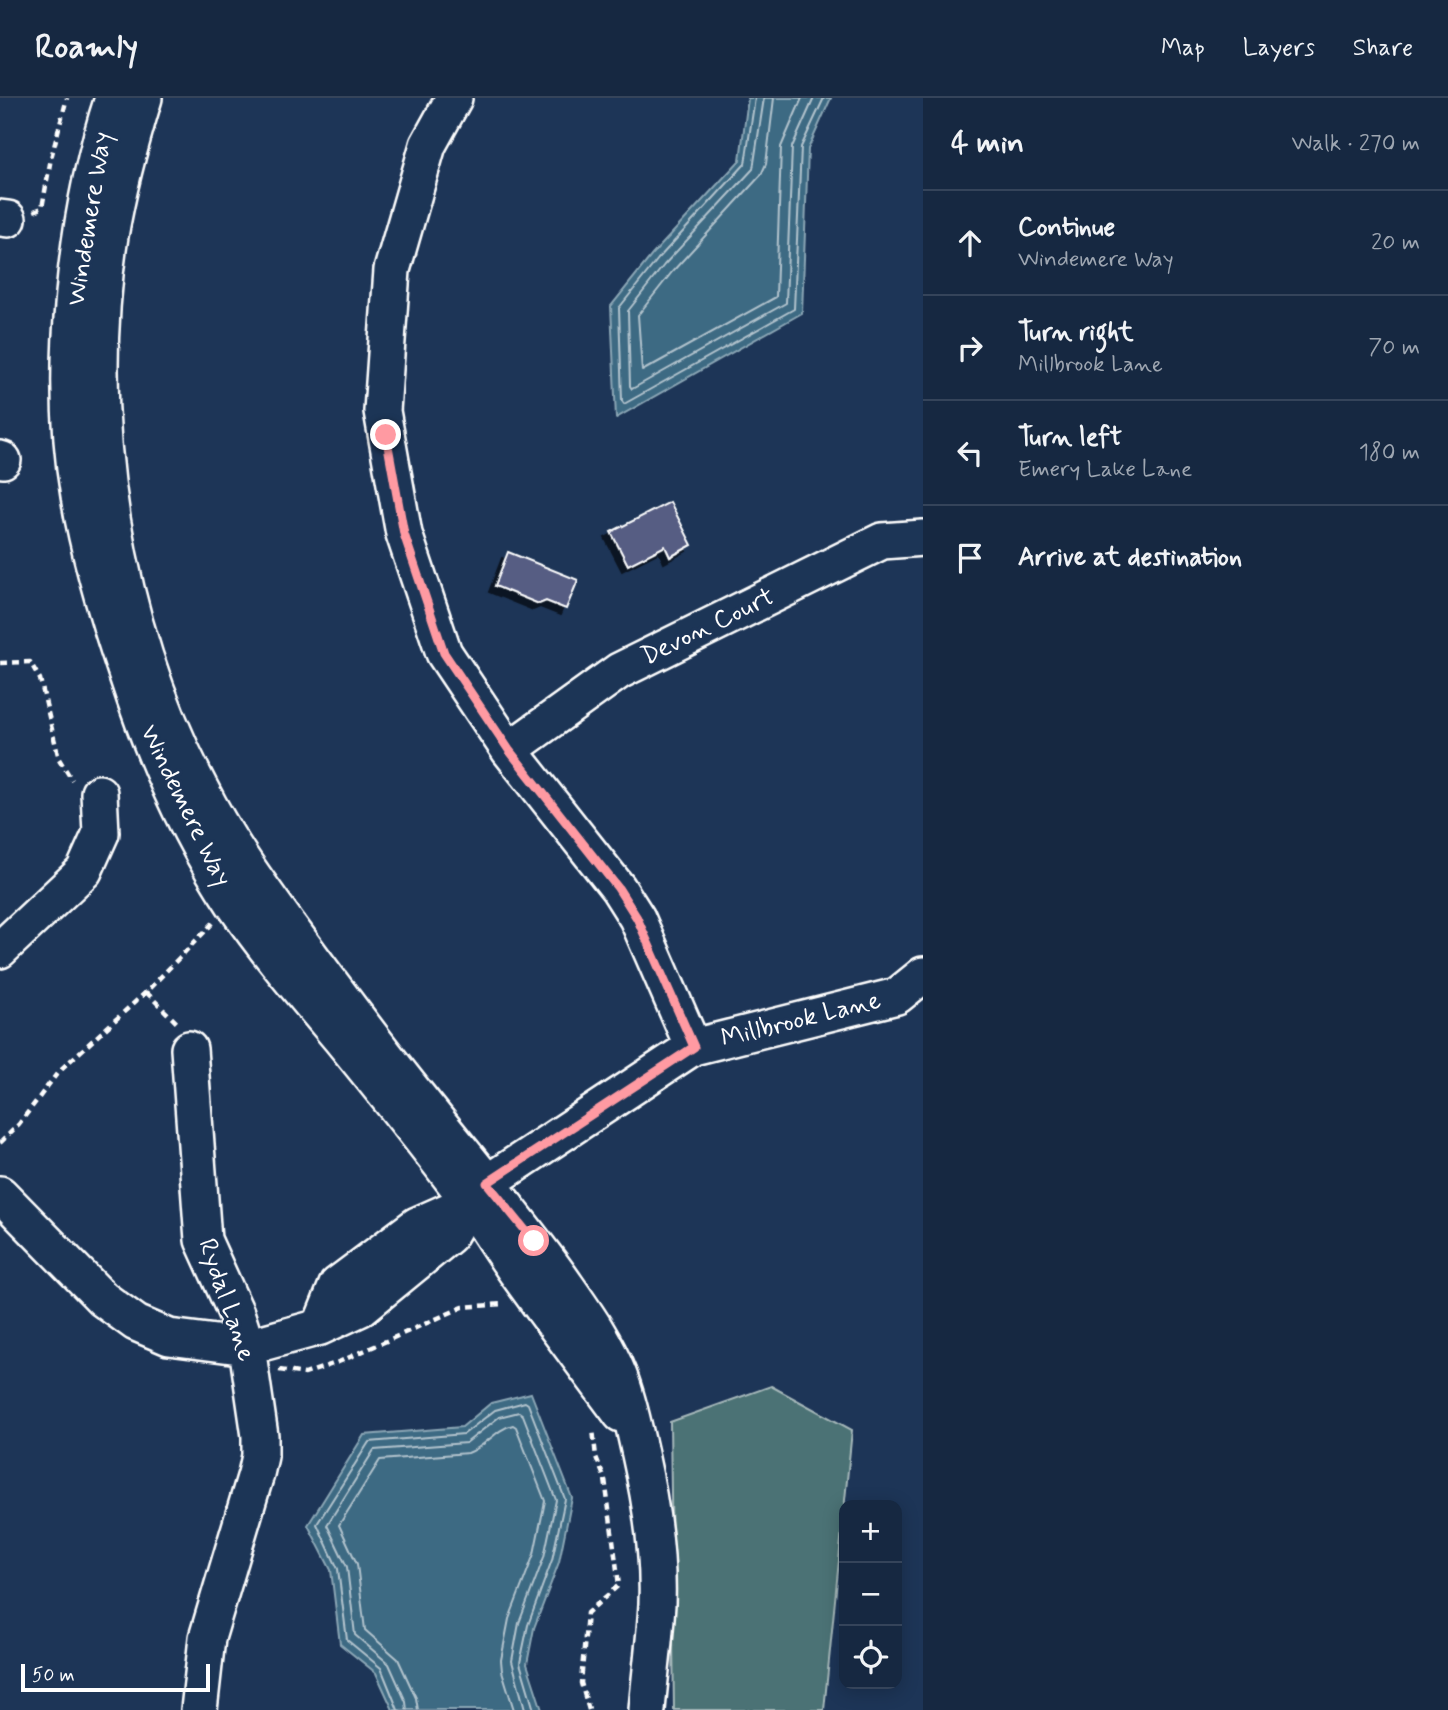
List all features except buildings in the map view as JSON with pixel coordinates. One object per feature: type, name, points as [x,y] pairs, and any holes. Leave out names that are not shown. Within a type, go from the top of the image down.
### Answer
[{"type":"street","name":"Windemere Way","points":[[113,98],[89,191],[77,266],[70,361],[71,418],[78,495],[97,581],[140,715],[194,836],[233,902],[278,963],[478,1193],[534,1241],[603,1339],[621,1381],[636,1433],[656,1546],[657,1603],[647,1710]]},
{"type":"street","name":"Windemere Way","points":[[144,98],[126,159],[111,234],[101,347],[102,422],[107,480],[122,573],[136,628],[168,718],[217,820],[258,884],[478,1193]]},
{"type":"street","points":[[454,98],[428,145],[392,270],[382,411],[404,534],[444,653],[509,750],[618,888],[637,918],[694,1047]]},
{"type":"street","name":"Devon Court","points":[[509,750],[619,671],[882,541],[923,538]]},
{"type":"street","points":[[0,950],[84,871],[101,833],[99,793]]},
{"type":"street","name":"Millbrook Lane","points":[[478,1193],[694,1047],[897,996],[923,975]]},
{"type":"street","name":"Rydal Lane","points":[[189,1049],[203,1240],[236,1313],[248,1358],[260,1436],[260,1456],[207,1638],[199,1710]]},
{"type":"street","points":[[0,1194],[103,1299],[136,1323],[169,1337],[248,1358],[361,1308],[449,1236],[478,1193]]},
{"type":"path","points":[[4,219],[42,208],[51,158],[67,98]]},
{"type":"path","points":[[0,663],[30,662],[40,679],[59,759],[75,784],[99,793]]},
{"type":"path","points":[[0,1143],[19,1124],[59,1071],[146,992],[233,902]]},
{"type":"path","points":[[146,992],[182,1028],[189,1049]]},
{"type":"path","points":[[248,1358],[289,1374],[305,1374],[341,1362],[463,1307],[503,1305],[510,1316]]},
{"type":"path","points":[[589,1420],[594,1430],[596,1457],[606,1479],[620,1585],[587,1614],[581,1683],[589,1710]]},
{"type":"green space","points":[[771,1386],[852,1430],[845,1500],[839,1500],[839,1560],[824,1710],[674,1710],[670,1422]]},
{"type":"water","points":[[748,98],[831,98],[808,149],[802,313],[616,418],[611,306],[652,255],[740,160]]},
{"type":"water","points":[[531,1393],[572,1498],[559,1562],[534,1628],[527,1664],[542,1710],[393,1710],[376,1673],[340,1644],[331,1570],[308,1525],[364,1435],[462,1427],[491,1403]]},
{"type":"route","points":[[386,435],[404,534],[444,653],[509,750],[618,888],[637,918],[694,1047],[487,1183],[534,1241]]}]
